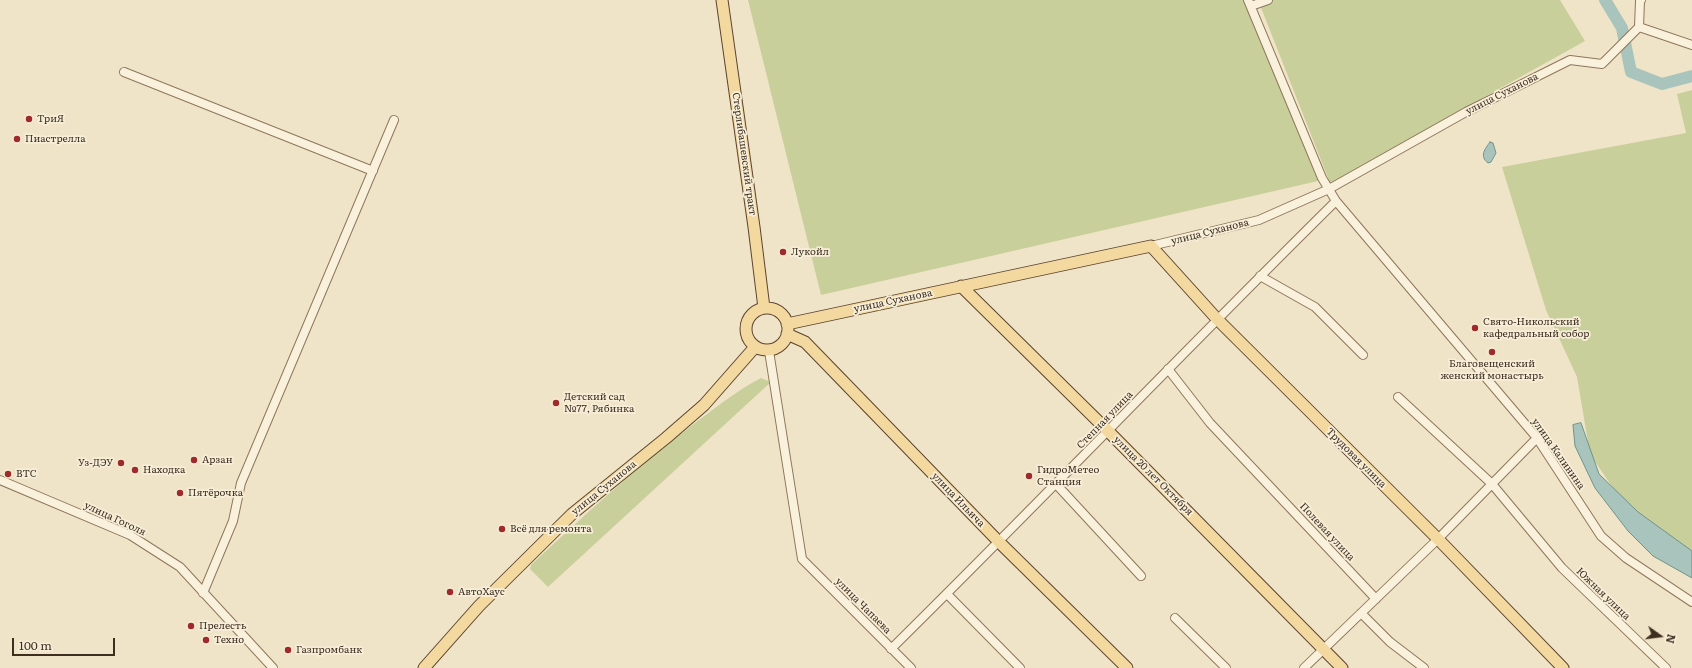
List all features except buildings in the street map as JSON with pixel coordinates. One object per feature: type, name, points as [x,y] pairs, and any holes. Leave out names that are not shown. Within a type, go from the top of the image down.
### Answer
[{"type":"main road","name":"Стерлибашевский тракт","points":[[722,0],[764,308]]},
{"type":"main road","name":"улица Суханова","points":[[787,329],[961,286],[1151,246]]},
{"type":"main road","name":"Трудовая улица","points":[[1151,246],[1217,319],[1438,539],[1563,668]]},
{"type":"main road","name":"улица 20 лет Октября","points":[[961,286],[1108,431],[1342,668]]},
{"type":"main road","points":[[764,308],[775,309],[781,313],[787,329],[782,345],[769,351],[755,348],[746,336],[745,330],[746,322],[755,311],[764,308]]},
{"type":"main road","name":"улица Ильича","points":[[787,329],[805,342],[999,542],[1127,668]]},
{"type":"main road","name":"улица Суханова","points":[[424,668],[479,606],[572,514],[666,438],[704,405],[755,348]]},
{"type":"street","points":[[1250,3],[1268,0]]},
{"type":"street","points":[[1641,0],[1639,26],[1692,46]]},
{"type":"street","name":"улица Калинина","points":[[1250,3],[1322,178],[1336,202],[1537,438],[1601,536],[1626,558],[1692,602]]},
{"type":"street","name":"улица Суханова","points":[[1151,246],[1259,220],[1329,189],[1466,112],[1570,60],[1602,64],[1639,26]]},
{"type":"street","points":[[124,72],[373,171]]},
{"type":"street","points":[[203,594],[233,520],[241,483],[394,120]]},
{"type":"street","name":"Степная улица","points":[[892,649],[1217,319],[1336,202]]},
{"type":"street","points":[[1260,276],[1315,307],[1363,355]]},
{"type":"street","name":"улица Чапаева","points":[[769,351],[802,559],[910,668]]},
{"type":"street","name":"Полевая улица","points":[[1168,369],[1210,423],[1376,599]]},
{"type":"street","points":[[1398,396],[1492,484]]},
{"type":"street","points":[[1304,668],[1438,539],[1537,438]]},
{"type":"street","name":"улица Гоголя","points":[[0,480],[130,535],[180,567],[203,594],[273,668]]},
{"type":"street","points":[[1056,484],[1140,576]]},
{"type":"street","name":"Южная улица","points":[[1492,484],[1562,568],[1666,668]]},
{"type":"street","points":[[947,594],[1020,668]]},
{"type":"street","points":[[1361,613],[1390,642],[1424,668]]},
{"type":"street","points":[[1175,618],[1226,668]]},
{"type":"green space","points":[[748,0],[1244,0],[1318,181],[821,295]]},
{"type":"green space","points":[[1258,0],[1560,0],[1585,41],[1330,183]]},
{"type":"green space","points":[[1692,90],[1692,555],[1631,515],[1590,454],[1577,377],[1546,310],[1502,167],[1686,133],[1677,94]]},
{"type":"green space","points":[[761,378],[771,382],[548,587],[530,569],[531,565],[570,529],[650,459],[725,400]]},
{"type":"water","points":[[1490,142],[1493,143],[1496,153],[1491,162],[1488,163],[1483,155]]},
{"type":"water","points":[[1581,423],[1599,474],[1638,512],[1692,551],[1692,578],[1653,556],[1628,531],[1595,488],[1575,446],[1573,425]]},
{"type":"waterway","points":[[1605,0],[1622,28],[1631,72],[1662,84],[1692,76]]},
{"type":"place","name":"ТриЯ","points":[[29,119]]},
{"type":"place","name":"Пиастрелла","points":[[17,139]]},
{"type":"place","name":"Лукойл","points":[[783,252]]},
{"type":"place","name":"Свято-Никольский кафедральный собор","points":[[1475,328]]},
{"type":"place","name":"Благовещенский женский монастырь","points":[[1492,352]]},
{"type":"place","name":"Детский сад №77, Рябинка","points":[[556,403]]},
{"type":"place","name":"Арзан","points":[[194,460]]},
{"type":"place","name":"Уз-ДЭУ","points":[[121,463]]},
{"type":"place","name":"Находка","points":[[135,470]]},
{"type":"place","name":"ВТС","points":[[8,474]]},
{"type":"place","name":"ГидроМетео Станция","points":[[1029,476]]},
{"type":"place","name":"Пятёрочка","points":[[180,493]]},
{"type":"place","name":"Всё для ремонта","points":[[502,529]]},
{"type":"place","name":"АвтоХаус","points":[[450,592]]},
{"type":"place","name":"Прелесть","points":[[191,626]]},
{"type":"place","name":"Техно","points":[[206,640]]},
{"type":"place","name":"Газпромбанк","points":[[288,650]]}]
